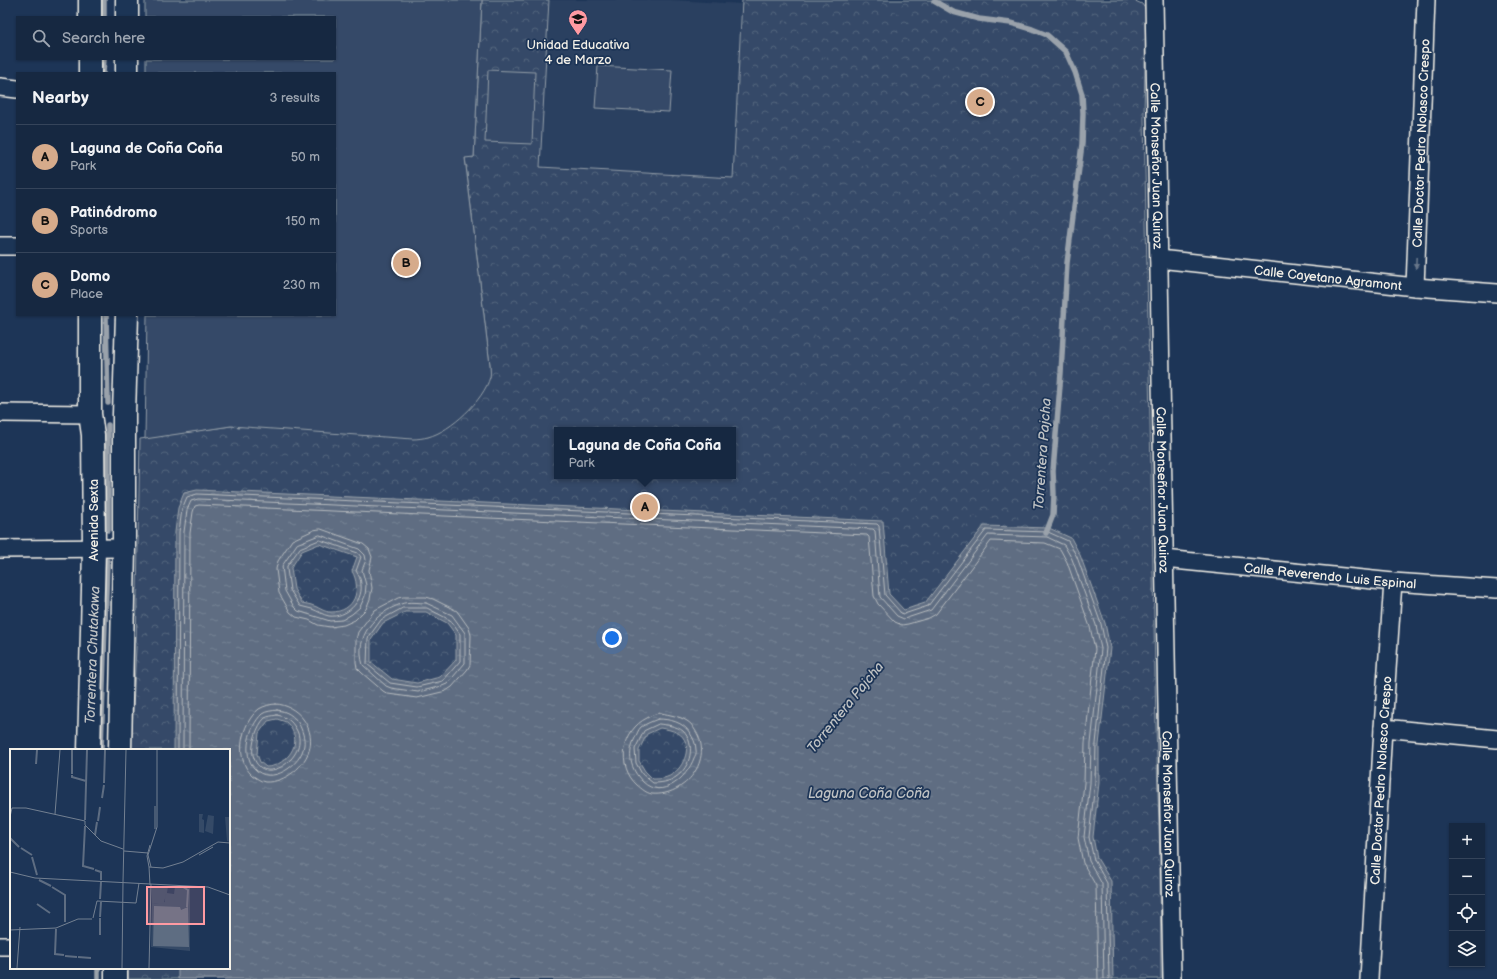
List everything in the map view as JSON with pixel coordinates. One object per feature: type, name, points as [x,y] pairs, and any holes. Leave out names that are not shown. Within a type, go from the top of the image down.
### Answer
[{"type":"main road","points":[[90,0],[90,16]]},
{"type":"main road","points":[[127,0],[127,16]]},
{"type":"main road","points":[[90,60],[90,72]]},
{"type":"main road","points":[[127,60],[127,72]]},
{"type":"main road","name":"Avenida Sexta","points":[[90,316],[90,414],[108,548],[120,749]]},
{"type":"main road","name":"Avenida Sexta","points":[[89,749],[108,548],[124,414],[126,316]]},
{"type":"street","name":"Calle Monseñor Juan Quiroz","points":[[1154,0],[1172,979]]},
{"type":"street","name":"Calle Doctor Pedro Nolasco Crespo","points":[[1415,287],[1426,0]]},
{"type":"street","points":[[0,87],[16,89]]},
{"type":"street","points":[[0,246],[16,246]]},
{"type":"street","name":"Calle Cayetano Agramont","points":[[1159,259],[1415,287],[1497,293]]},
{"type":"street","points":[[0,413],[90,414]]},
{"type":"street","points":[[0,548],[108,548]]},
{"type":"street","name":"Calle Reverendo Luis Espinal","points":[[1164,559],[1393,582],[1497,589]]},
{"type":"street","name":"Calle Doctor Pedro Nolasco Crespo","points":[[1369,979],[1393,582]]},
{"type":"street","points":[[1383,728],[1497,739]]},
{"type":"shaded area","points":[[549,0],[670,0],[742,4],[734,178],[540,167]]},
{"type":"green space","points":[[145,0],[482,0],[474,157],[465,158],[490,365],[490,377],[487,386],[474,405],[447,428],[437,434],[415,439],[231,426],[145,439],[147,316],[336,316],[336,72],[146,72],[146,60],[336,60],[336,16],[145,16]]},
{"type":"green space","points":[[482,0],[549,0],[540,167],[733,178],[742,0],[1133,0],[1142,4],[1146,10],[1144,118],[1160,861],[1161,979],[128,979],[128,969],[230,969],[230,749],[131,749],[136,648],[140,439],[231,426],[239,427],[490,377],[490,365],[465,157],[474,157]]},
{"type":"green space","points":[[598,66],[672,70],[669,112],[595,108]]},
{"type":"green space","points":[[488,70],[535,72],[532,144],[485,142]]},
{"type":"water","name":"Laguna Coña Coña","points":[[197,490],[883,521],[889,594],[904,610],[925,603],[984,526],[1049,528],[1071,538],[1080,555],[1105,623],[1110,648],[1099,745],[1099,783],[1093,837],[1097,858],[1111,881],[1113,979],[178,979],[178,969],[230,969],[230,749],[174,749],[175,532],[178,508],[184,493]],"holes":[[[319,544],[357,557],[352,571],[355,578],[356,592],[351,604],[339,611],[324,611],[302,603],[294,589],[291,568],[302,551]],[[405,612],[426,612],[447,623],[456,635],[456,660],[440,677],[417,683],[392,679],[371,662],[371,640],[383,623]],[[277,719],[286,722],[289,725],[292,730],[295,743],[293,749],[284,760],[279,764],[266,767],[260,762],[257,754],[259,733],[268,721]],[[660,728],[676,732],[683,737],[686,753],[682,764],[672,775],[664,778],[653,779],[645,771],[639,761],[639,750],[647,734]]]},
{"type":"waterway","name":"Torrentera Chutakawa","points":[[104,0],[104,16]]},
{"type":"waterway","name":"Torrentera Pajcha","points":[[934,1],[953,12],[979,19],[1011,23],[1047,35],[1066,52],[1075,72],[1082,94],[1082,144],[1067,263],[1061,373],[1053,471],[1053,515],[1046,533]]},
{"type":"waterway","name":"Torrentera Chutakawa","points":[[103,72],[104,60]]},
{"type":"waterway","name":"Torrentera Chutakawa","points":[[106,316],[108,403]]},
{"type":"waterway","name":"Torrentera Chutakawa","points":[[108,425],[108,530]]},
{"type":"waterway","name":"Torrentera Chutakawa","points":[[101,749],[107,561]]},
{"type":"waterway","name":"Torrentera Chutakawa","points":[[98,969],[98,979]]},
{"type":"place","name":"Unidad Educativa 4 de Marzo","points":[[578,36]]},
{"type":"place","name":"Domo","points":[[980,102]]},
{"type":"place","name":"Patinódromo","points":[[406,263]]},
{"type":"place","name":"Laguna de Coña Coña","points":[[645,507]]}]
